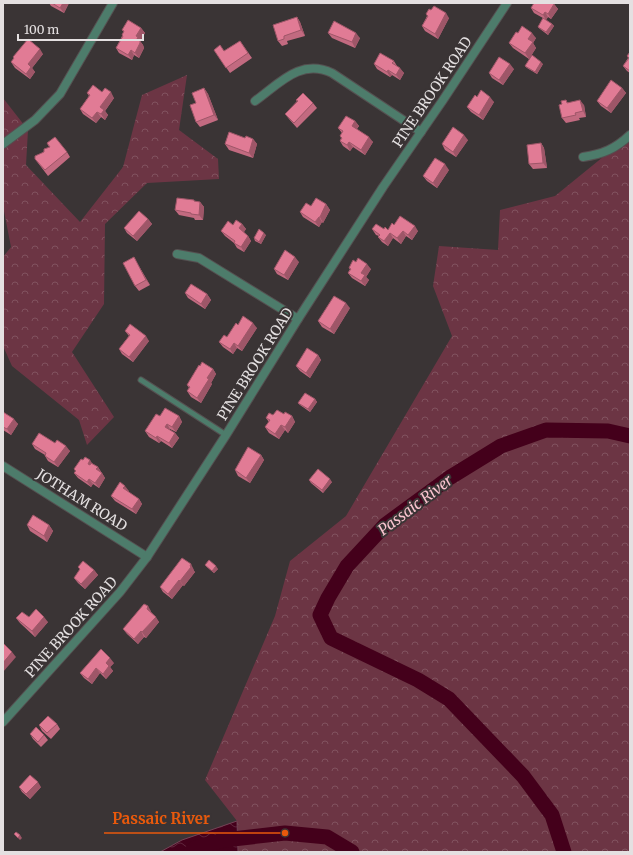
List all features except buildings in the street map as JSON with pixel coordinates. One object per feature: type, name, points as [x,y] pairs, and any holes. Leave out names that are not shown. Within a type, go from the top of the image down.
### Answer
[{"type":"street","points":[[3,144],[35,120],[60,94],[113,3]]},
{"type":"street","name":"PINE BROOK ROAD","points":[[3,722],[120,592],[147,557],[383,187],[508,3]]},
{"type":"street","points":[[255,102],[293,73],[310,68],[321,69],[332,73],[421,132]]},
{"type":"street","points":[[583,157],[601,154],[611,149],[630,135]]},
{"type":"street","points":[[177,254],[199,258],[298,319]]},
{"type":"street","name":"JOTHAM ROAD","points":[[3,466],[147,557]]},
{"type":"lane","points":[[141,380],[226,435]]},
{"type":"green space","points":[[187,75],[179,130],[218,159],[219,179],[147,183],[105,224],[104,304],[72,352],[114,417],[87,445],[79,420],[12,366],[3,346],[3,257],[11,247],[3,206],[3,98],[28,130],[26,165],[80,222],[123,167],[142,95]]},
{"type":"green space","points":[[630,135],[630,852],[238,852],[237,821],[205,780],[275,616],[290,561],[346,516],[452,336],[433,286],[439,246],[498,250],[500,210],[555,196]]},
{"type":"water","points":[[237,821],[238,852],[160,852],[182,840]]},
{"type":"waterway","name":"Passaic River","points":[[564,852],[552,815],[523,776],[449,699],[418,680],[331,638],[320,615],[347,566],[385,525],[449,478],[501,446],[546,430],[608,431],[630,436]]},
{"type":"waterway","name":"Passaic River","points":[[191,852],[195,848],[224,840],[285,833],[327,837],[352,852]]},
{"type":"place","name":"Passaic River","points":[[285,833]]}]
